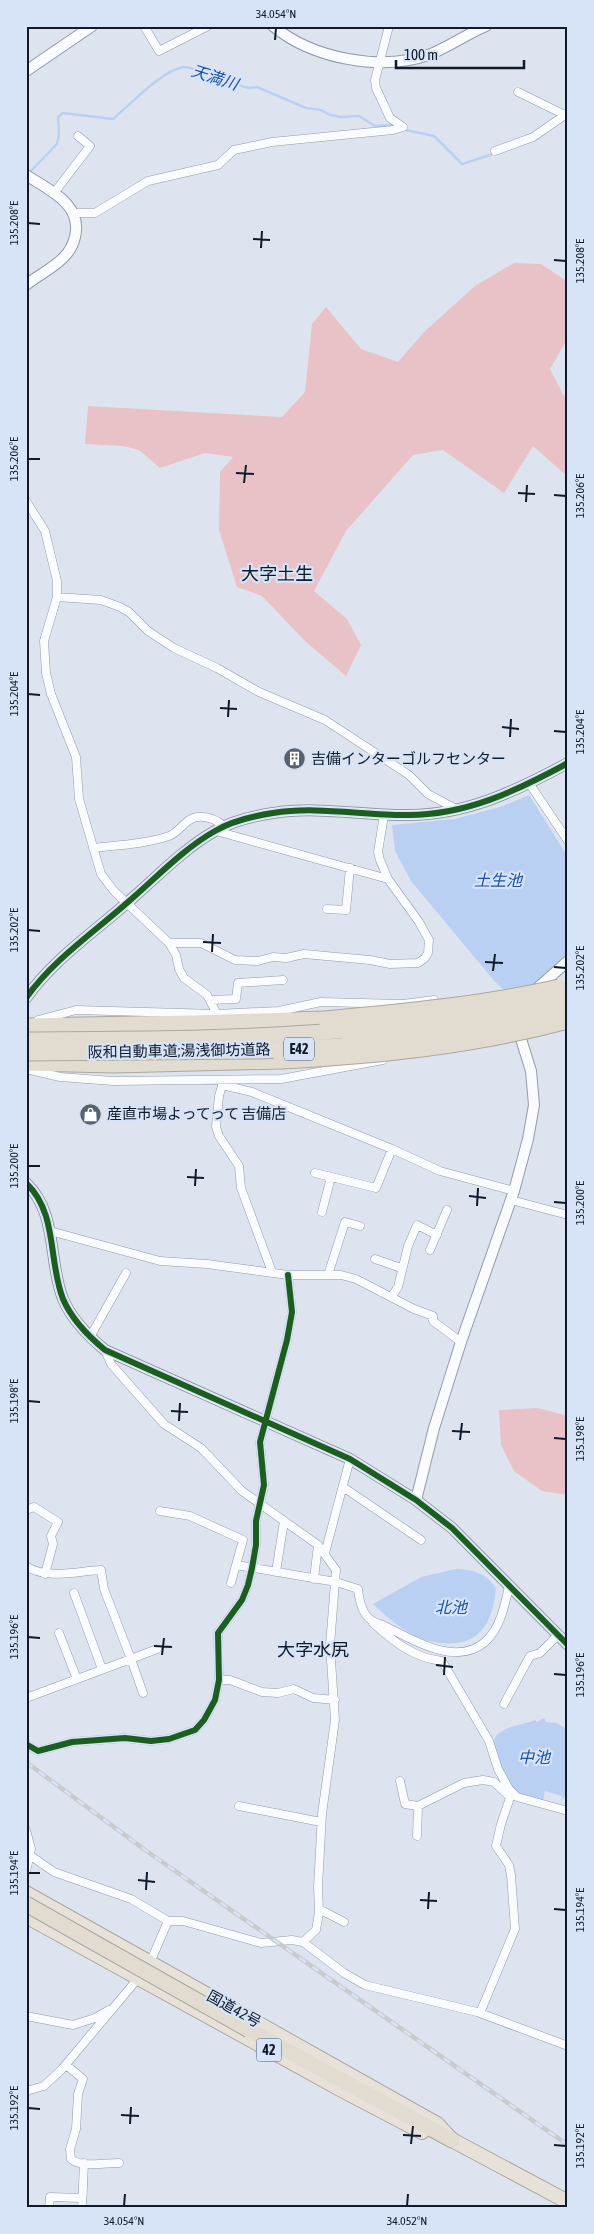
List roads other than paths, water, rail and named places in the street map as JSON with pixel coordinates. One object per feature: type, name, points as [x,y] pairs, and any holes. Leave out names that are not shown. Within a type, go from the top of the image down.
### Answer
[{"type":"highway","points":[[26,1024],[192,1023],[325,1019],[489,999],[568,985]]},
{"type":"highway","name":"阪和自動車道;湯浅御坊道路","points":[[26,1040],[229,1037],[365,1030],[461,1017],[568,995]]},
{"type":"highway","name":"阪和自動車道;湯浅御坊道路","points":[[26,1053],[252,1051],[341,1046],[466,1029],[568,1008]]},
{"type":"highway","points":[[26,1063],[114,1065],[357,1057],[419,1049],[531,1030],[568,1021]]},
{"type":"highway","name":"国道42号","points":[[26,1893],[437,2124],[452,2140],[568,2202]]},
{"type":"highway","points":[[26,1904],[249,2030],[452,2140]]},
{"type":"highway","name":"国道42号","points":[[26,1916],[363,2102],[439,2140],[517,2174]]},
{"type":"street","points":[[26,71],[92,26]]},
{"type":"street","points":[[144,26],[159,51],[208,26]]},
{"type":"street","points":[[273,26],[308,46],[342,58],[379,63],[428,55],[486,26]]},
{"type":"street","points":[[74,213],[95,213],[148,181],[218,165],[234,150],[272,142],[393,130],[403,127],[390,118],[376,88],[375,80],[389,26]]},
{"type":"street","points":[[518,92],[566,114]]},
{"type":"street","points":[[495,151],[532,137],[566,114]]},
{"type":"street","points":[[54,193],[90,146],[78,136]]},
{"type":"street","points":[[26,285],[63,258],[72,247],[77,229],[74,213],[68,203],[28,177]]},
{"type":"street","points":[[26,501],[45,531],[57,581],[57,597],[44,641],[46,673],[76,757],[79,799],[101,874],[126,904],[169,943],[176,955],[179,970],[184,978],[210,1000],[217,1014]]},
{"type":"street","points":[[57,597],[101,600],[120,607],[129,612],[148,632],[174,648],[217,668],[259,692],[325,720],[408,775],[428,794],[458,810]]},
{"type":"street","points":[[26,998],[50,970],[186,851],[220,829],[257,816],[292,811],[384,815],[425,814],[458,810],[486,802],[529,784],[568,763]]},
{"type":"street","points":[[529,784],[568,841]]},
{"type":"street","points":[[169,943],[201,944],[235,960],[258,961],[273,957],[286,958],[304,954],[370,960],[390,964],[418,963],[425,958],[428,952],[429,940],[419,922],[388,879],[378,852],[384,815]]},
{"type":"street","points":[[93,848],[138,844],[167,836],[179,830],[192,818],[199,816],[214,819],[220,829],[388,879]]},
{"type":"street","points":[[327,909],[346,910],[350,868]]},
{"type":"street","points":[[416,1500],[434,1428],[461,1342],[512,1196],[528,1139],[534,1106],[531,1071],[521,1039],[519,1019],[522,1007],[534,990],[568,961]]},
{"type":"street","points":[[210,1000],[236,999],[238,984],[283,980]]},
{"type":"street","points":[[26,1024],[76,1010],[217,1014],[279,1011],[321,1002],[402,1004],[471,997],[489,1046]]},
{"type":"street","points":[[26,1070],[60,1077],[113,1081],[223,1083],[281,1079],[354,1064],[489,1046],[521,1039]]},
{"type":"street","points":[[223,1083],[252,1092],[392,1148],[440,1172],[568,1215]]},
{"type":"street","points":[[223,1083],[219,1096],[216,1127],[219,1136],[240,1166],[241,1188],[272,1272]]},
{"type":"street","points":[[315,1173],[376,1188],[392,1148]]},
{"type":"street","points":[[322,1212],[331,1177]]},
{"type":"street","points":[[26,1183],[43,1208],[50,1231],[55,1270],[64,1300],[74,1318],[90,1337],[105,1350],[350,1458],[416,1500],[452,1528],[568,1645]]},
{"type":"street","points":[[430,1250],[447,1210]]},
{"type":"street","points":[[328,1275],[345,1222],[360,1226]]},
{"type":"street","points":[[392,1296],[398,1287],[401,1268],[416,1225],[438,1235]]},
{"type":"street","points":[[50,1231],[160,1261],[215,1264],[288,1275],[341,1275],[356,1279],[414,1309],[433,1316],[433,1321],[461,1342]]},
{"type":"street","points":[[375,1259],[401,1268]]},
{"type":"street","points":[[90,1337],[126,1273]]},
{"type":"street","points":[[26,1744],[38,1751],[72,1742],[125,1738],[151,1741],[169,1739],[195,1730],[204,1720],[214,1700],[219,1680],[218,1633],[242,1600],[252,1568],[256,1544],[256,1521],[264,1485],[260,1442],[287,1340],[292,1312],[288,1275]]},
{"type":"street","points":[[105,1350],[111,1364],[164,1424],[201,1448],[242,1491],[318,1545],[336,1570],[330,1644],[336,1720],[321,1822],[319,1909],[316,1930],[303,1942]]},
{"type":"street","points":[[325,1553],[350,1458]]},
{"type":"street","points":[[343,1487],[421,1540]]},
{"type":"street","points":[[26,1510],[34,1507],[58,1522],[51,1536],[53,1544],[45,1574]]},
{"type":"street","points":[[160,1511],[190,1516],[243,1540],[231,1583]]},
{"type":"street","points":[[276,1572],[284,1521]]},
{"type":"street","points":[[314,1579],[318,1545]]},
{"type":"street","points":[[236,1565],[336,1582],[358,1589],[359,1598],[370,1620],[392,1640],[415,1654],[428,1659],[442,1660],[489,1741],[498,1768],[511,1794],[496,1846],[509,1864],[515,1929],[480,2013]]},
{"type":"street","points":[[26,1566],[34,1571],[45,1574],[101,1570],[104,1588],[143,1693]]},
{"type":"street","points":[[370,1620],[431,1649],[455,1651],[473,1649],[484,1643],[491,1636],[499,1621],[510,1586]]},
{"type":"street","points":[[74,1593],[102,1669]]},
{"type":"street","points":[[59,1633],[77,1678]]},
{"type":"street","points":[[504,1704],[530,1656],[540,1653],[558,1635]]},
{"type":"street","points":[[26,1698],[157,1649]]},
{"type":"street","points":[[219,1680],[230,1680],[262,1692],[278,1693],[294,1689],[313,1698],[335,1700]]},
{"type":"street","points":[[400,1781],[405,1804],[418,1806],[464,1783],[483,1780],[494,1782],[517,1797],[568,1811]]},
{"type":"street","points":[[239,1806],[321,1822]]},
{"type":"street","points":[[417,1836],[418,1806]]},
{"type":"street","points":[[26,1830],[31,1856],[26,1871]]},
{"type":"street","points":[[31,1856],[54,1872],[131,1899],[168,1921],[183,1921],[261,1943],[292,1940],[303,1942],[344,1973],[366,1985],[480,2013],[568,2046]]},
{"type":"street","points":[[319,1909],[344,1922]]},
{"type":"street","points":[[26,2091],[44,2086],[66,2064],[139,1978],[150,1962],[168,1921]]},
{"type":"street","points":[[26,2016],[73,2025],[95,2018],[115,2006]]},
{"type":"street","points":[[66,2064],[83,2079],[78,2094],[76,2130],[70,2149],[71,2159],[74,2162],[84,2163],[119,2163]]},
{"type":"street","points":[[82,2208],[84,2163]]},
{"type":"street","points":[[49,2208],[50,2196],[82,2198]]},
{"type":"water","name":"土生池","points":[[529,795],[568,857],[568,957],[515,999],[495,982],[411,881],[395,851],[392,825],[455,819],[503,806]]},
{"type":"water","name":"北池","points":[[456,1569],[479,1573],[496,1588],[492,1611],[488,1621],[482,1630],[466,1641],[442,1643],[417,1637],[399,1626],[373,1604],[421,1577]]},
{"type":"water","name":"中池","points":[[544,1718],[546,1722],[557,1723],[568,1730],[568,1793],[561,1801],[562,1796],[545,1791],[543,1801],[517,1792],[504,1774],[495,1748],[494,1741],[499,1733],[514,1726],[535,1720],[537,1722]]},
{"type":"waterway","name":"天満川","points":[[28,174],[57,144],[59,134],[58,117],[63,113],[113,119],[166,74],[184,67],[225,78],[243,87],[257,87],[306,108],[321,110],[330,115],[341,117],[359,116],[375,126],[395,125]]},
{"type":"waterway","name":"天満川","points":[[405,130],[434,136],[462,164],[493,154]]},
{"type":"waterway","name":"天満川","points":[[537,139],[546,132]]},
{"type":"railway","points":[[26,1762],[145,1850],[568,2145]]},
{"type":"place","name":"吉備インターゴルフセンター","points":[[295,759]]},
{"type":"place","name":"産直市場よってって 吉備店","points":[[91,1114]]},
{"type":"district","name":"大字土生","points":[[277,574]]},
{"type":"district","name":"大字水尻","points":[[313,1650]]}]
